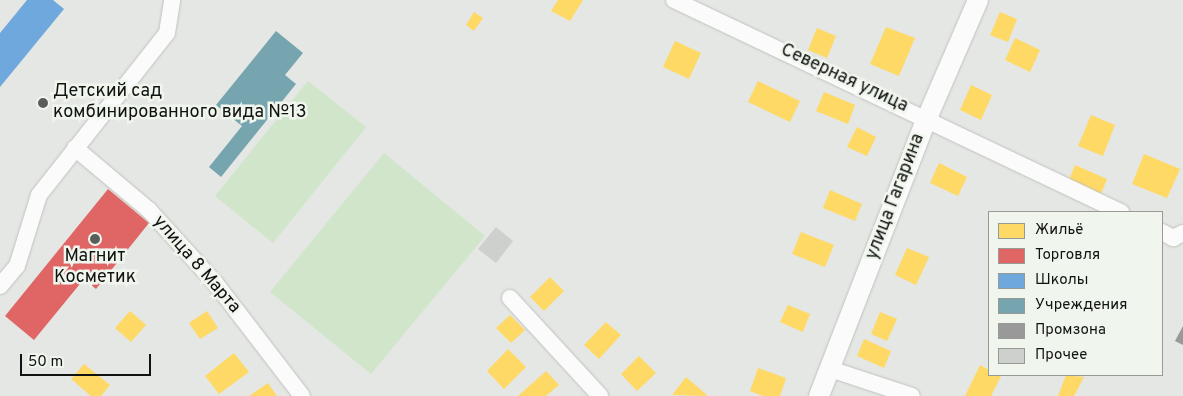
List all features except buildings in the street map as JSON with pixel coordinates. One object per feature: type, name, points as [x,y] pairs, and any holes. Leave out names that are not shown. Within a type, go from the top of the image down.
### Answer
[{"type":"street","points":[[0,286],[16,266],[39,195],[167,33],[172,0]]},
{"type":"street","name":"Северная улица","points":[[674,0],[927,118],[1119,211]]},
{"type":"street","name":"улица Гагарина","points":[[820,396],[927,118],[978,0]]},
{"type":"street","name":"улица 8 Марта","points":[[75,148],[149,210],[216,284],[302,396]]},
{"type":"street","points":[[1163,233],[1173,238],[1183,233]]},
{"type":"street","points":[[510,298],[600,396]]},
{"type":"street","points":[[830,368],[912,396]]},
{"type":"green space","points":[[308,81],[366,127],[273,243],[215,196]]},
{"type":"green space","points":[[384,153],[485,236],[371,374],[270,292]]},
{"type":"place","name":"Детский сад комбинированного вида №13","points":[[43,103]]},
{"type":"place","name":"Магнит Косметик","points":[[95,239]]}]
